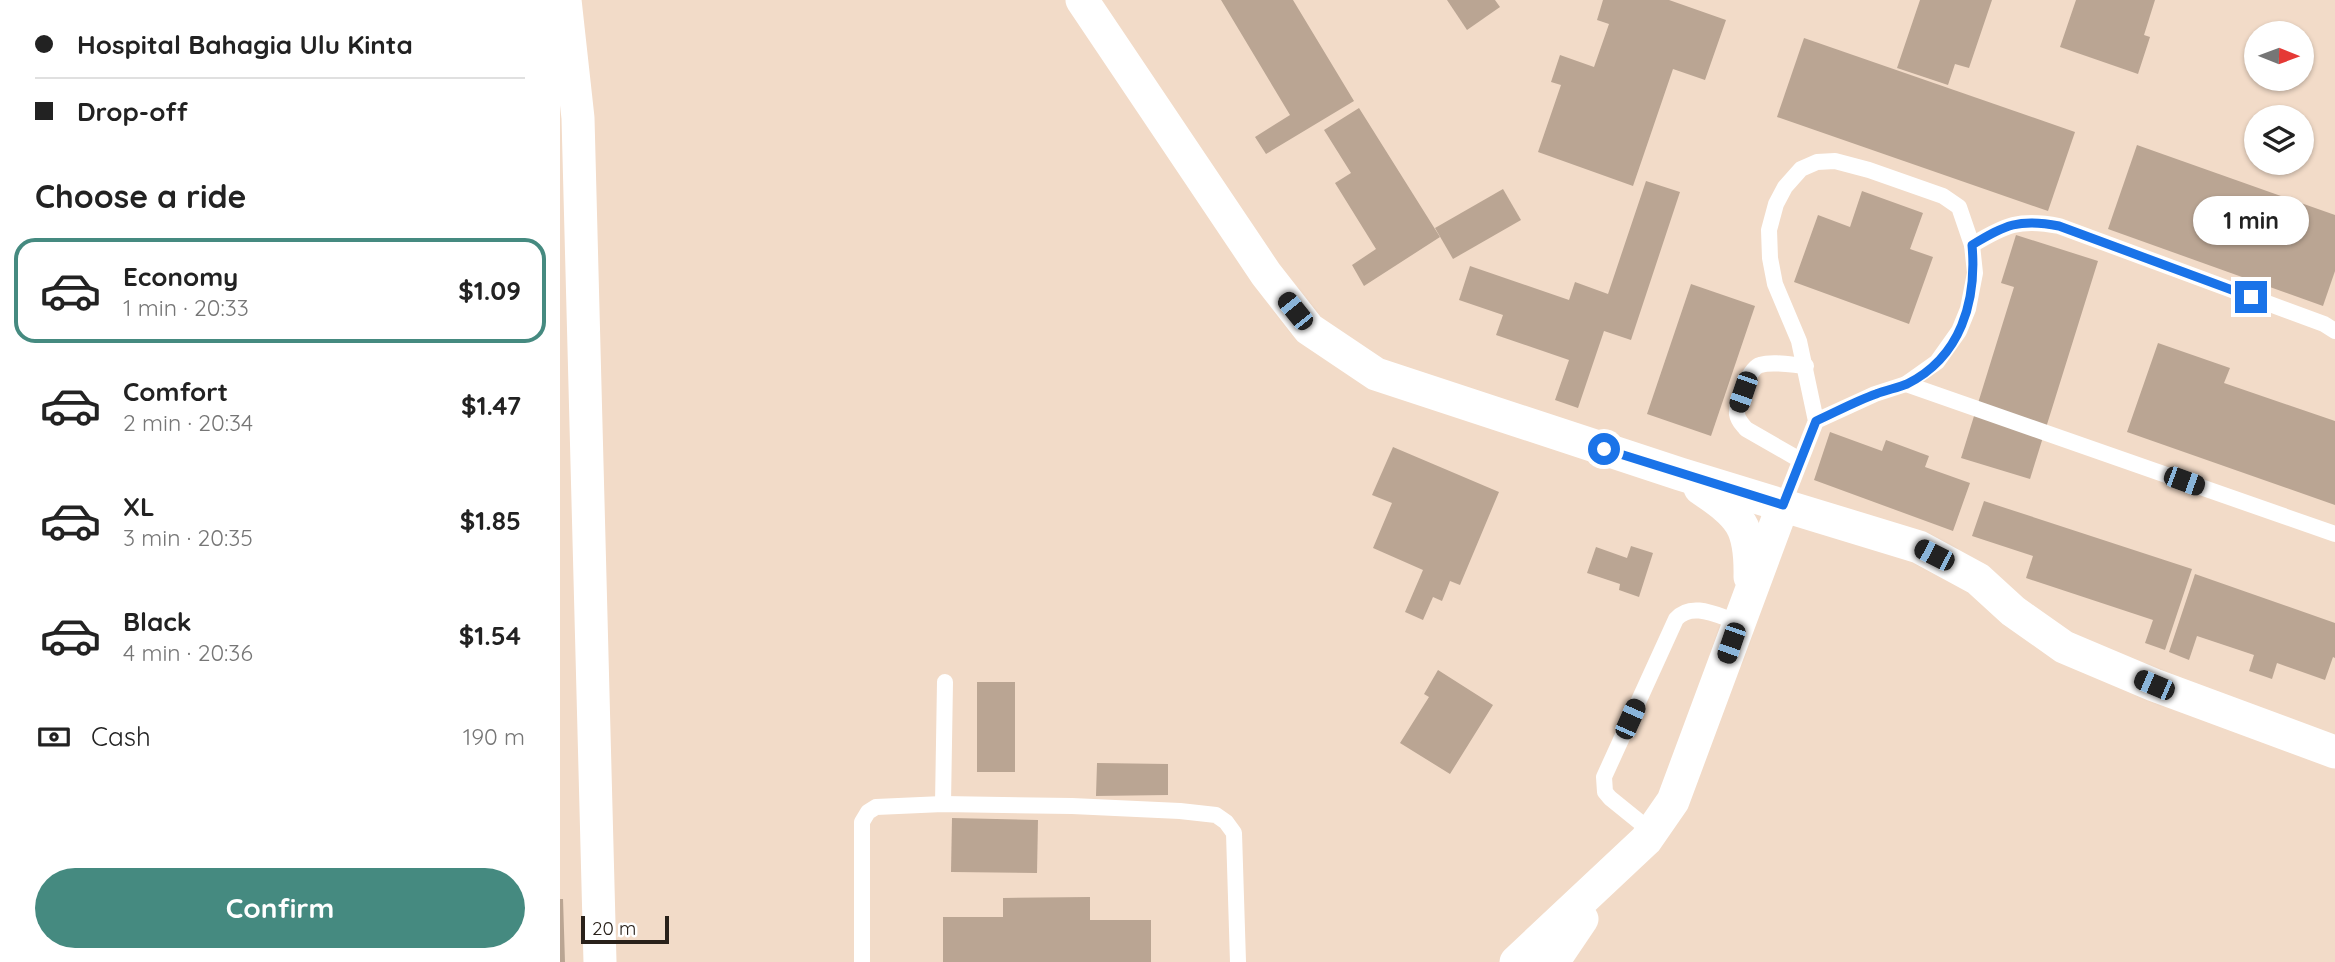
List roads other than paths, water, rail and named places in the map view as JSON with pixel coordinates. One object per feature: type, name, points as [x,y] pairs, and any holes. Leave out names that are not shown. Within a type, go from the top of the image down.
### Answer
[{"type":"street","points":[[565,0],[579,118],[600,962]]},
{"type":"street","points":[[1082,0],[1266,274],[1309,329],[1377,374],[1681,474],[1919,547],[1978,579],[2013,611],[2064,647],[2154,685],[2335,752]]},
{"type":"street","points":[[1681,474],[1721,502],[1742,525],[1749,548],[1743,607]]},
{"type":"street","points":[[1516,962],[1617,868],[1652,832],[1673,801],[1783,505]]},
{"type":"street","points":[[1553,962],[1617,868]]},
{"type":"lane","points":[[1783,505],[1816,421],[1799,341],[1775,284],[1769,230],[1776,204],[1785,187],[1801,169],[1817,162],[1835,161],[1943,197],[1959,208],[1972,245],[1975,273],[1972,292],[1959,331],[1937,362],[1906,384],[1875,394],[1816,421]]},
{"type":"lane","points":[[1972,245],[2005,226],[2020,222],[2059,226],[2324,324],[2335,331]]},
{"type":"lane","points":[[1800,460],[1746,429],[1737,416],[1749,376],[1759,365],[1806,366]]},
{"type":"lane","points":[[1906,384],[2335,534]]},
{"type":"lane","points":[[1652,832],[1610,798],[1605,792],[1604,777],[1676,619],[1689,610],[1743,607]]},
{"type":"lane","points":[[943,804],[945,682]]},
{"type":"lane","points":[[862,962],[862,822],[868,812],[876,807],[943,804],[1097,807],[1216,815],[1226,822],[1234,833],[1238,962]]}]
